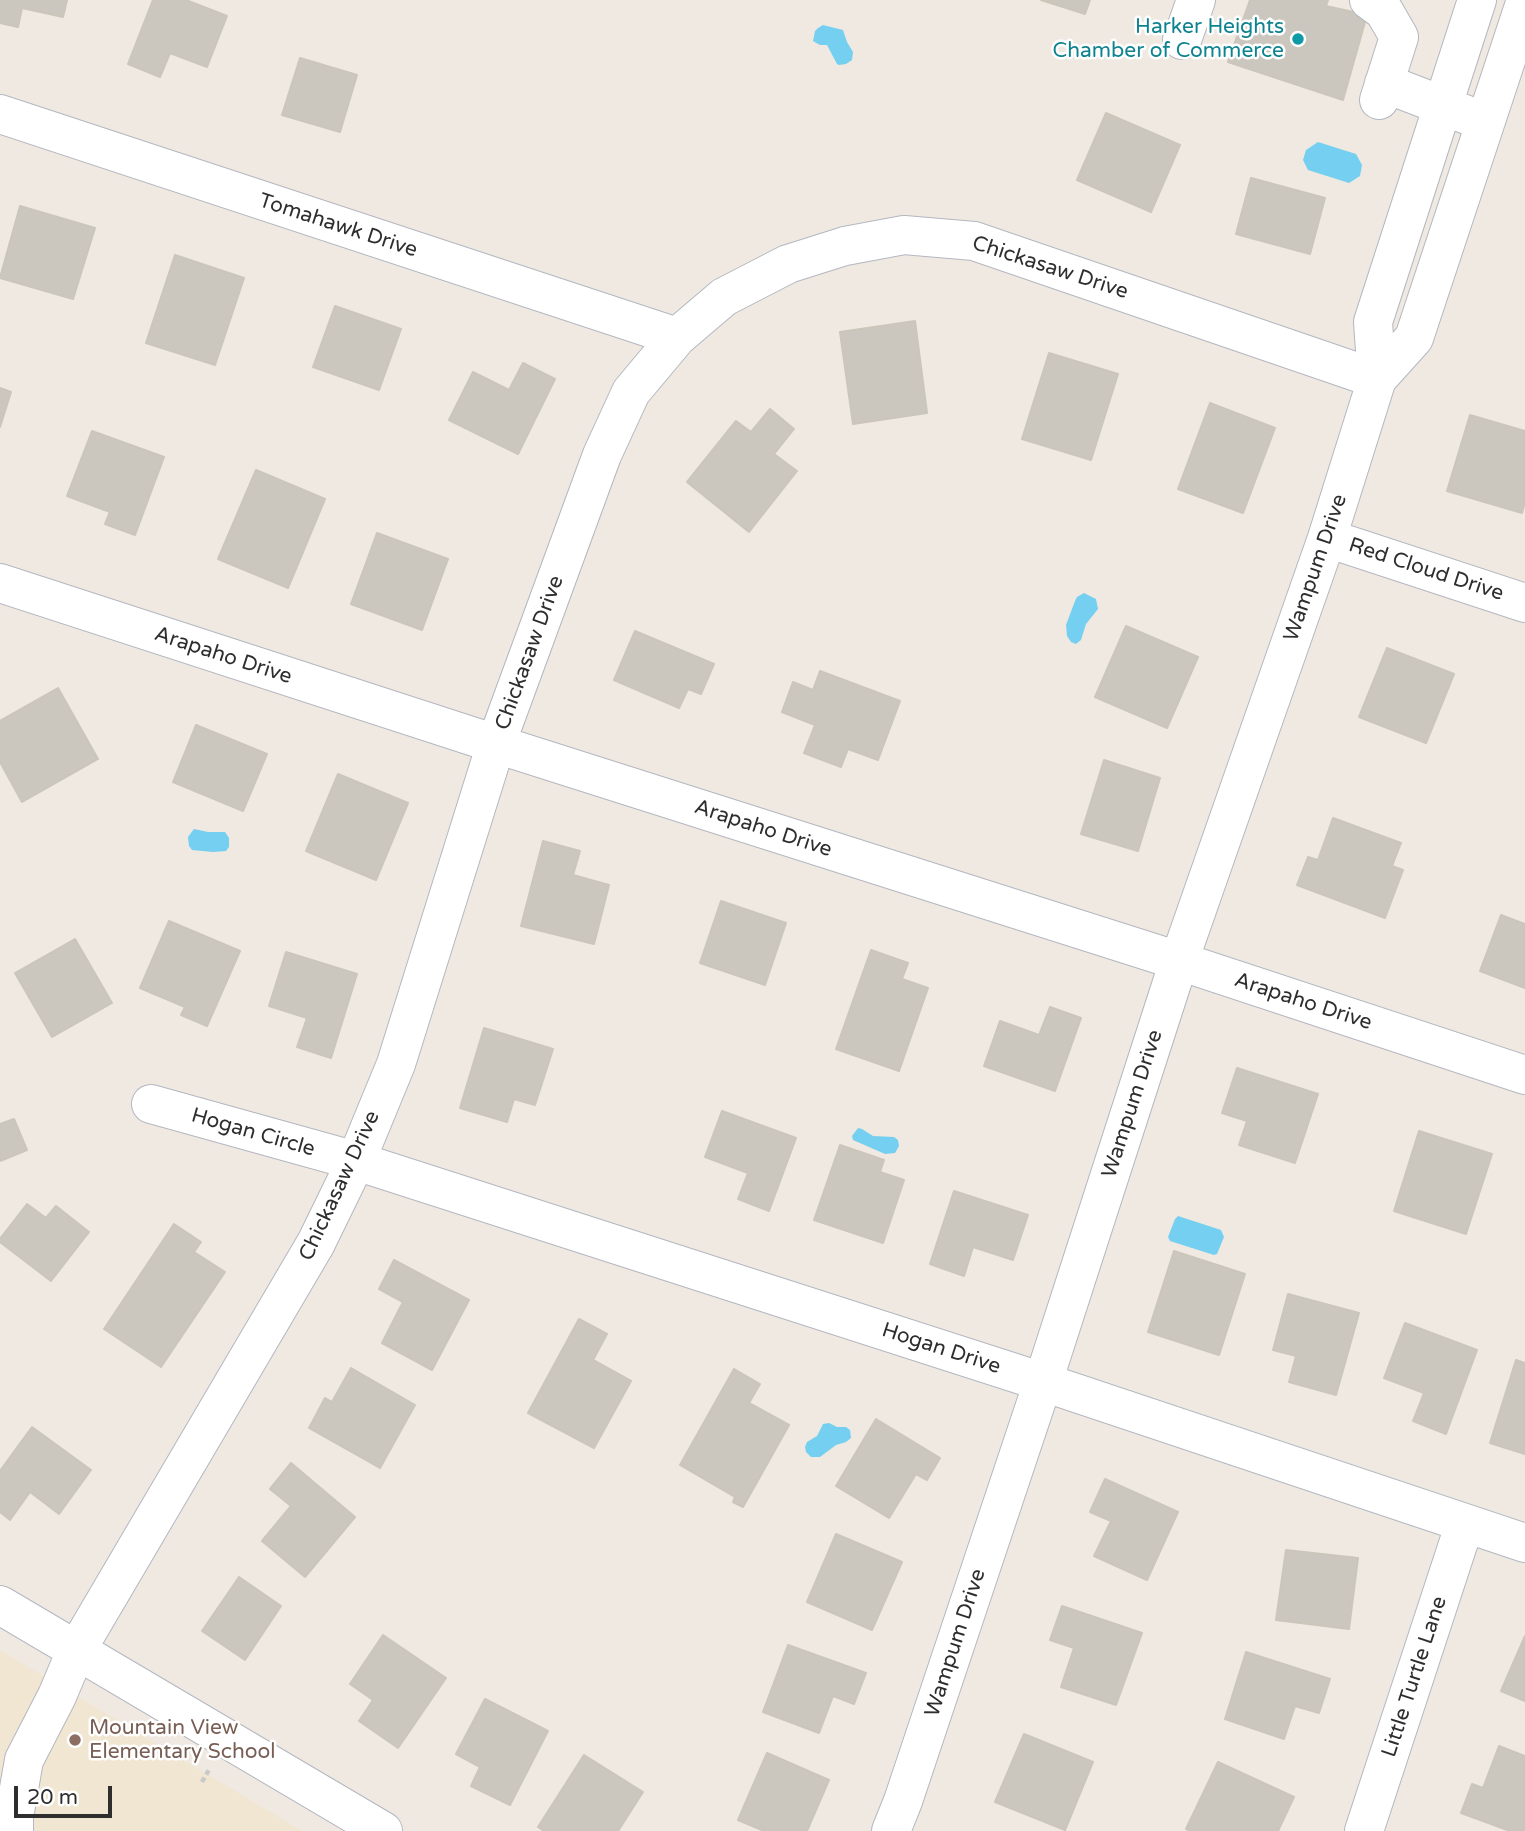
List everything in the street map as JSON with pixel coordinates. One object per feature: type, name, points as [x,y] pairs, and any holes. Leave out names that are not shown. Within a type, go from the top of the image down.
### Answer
[{"type":"street","points":[[1182,40],[1196,0]]},
{"type":"street","points":[[1369,0],[1384,11],[1399,37],[1382,92],[1486,121]]},
{"type":"street","name":"Wampum Drive","points":[[891,1831],[1043,1382],[1179,961],[1327,538],[1377,379],[1373,322],[1477,0]]},
{"type":"street","name":"Wampum Drive","points":[[1377,379],[1414,338],[1525,3]]},
{"type":"street","name":"Tomahawk Drive","points":[[0,114],[677,337]]},
{"type":"street","name":"Chickasaw Drive","points":[[14,1831],[24,1760],[57,1696],[76,1650],[316,1243],[356,1161],[396,1064],[496,744],[601,455],[631,392],[677,337],[724,297],[788,264],[845,246],[904,234],[974,241],[1377,379]]},
{"type":"street","name":"Red Cloud Drive","points":[[1327,538],[1525,603]]},
{"type":"street","name":"Arapaho Drive","points":[[0,583],[1179,961],[1525,1075]]},
{"type":"street","name":"Hogan Circle","points":[[151,1104],[356,1161]]},
{"type":"street","name":"Hogan Drive","points":[[356,1161],[1043,1382],[1525,1543]]},
{"type":"street","name":"Little Turtle Lane","points":[[1364,1831],[1465,1523]]},
{"type":"street","points":[[0,1605],[383,1831]]},
{"type":"shaded area","name":"Mountain View Elementary School","points":[[0,1650],[302,1831],[0,1831]]},
{"type":"water","points":[[823,25],[843,30],[853,52],[852,60],[839,65],[827,45],[813,41],[815,31]]},
{"type":"water","points":[[1318,142],[1356,154],[1362,165],[1360,176],[1349,183],[1308,170],[1303,160],[1306,150]]},
{"type":"water","points":[[1084,593],[1096,599],[1098,609],[1086,624],[1081,640],[1076,644],[1067,636],[1066,625],[1077,597]]},
{"type":"water","points":[[194,829],[225,832],[229,838],[229,847],[226,851],[192,850],[188,837]]},
{"type":"water","points":[[858,1128],[873,1136],[894,1137],[899,1146],[895,1153],[885,1154],[853,1140],[852,1136]]},
{"type":"water","points":[[1178,1216],[1221,1230],[1224,1237],[1217,1254],[1170,1241],[1168,1237]]},
{"type":"water","points":[[823,1424],[846,1427],[850,1430],[851,1438],[820,1457],[811,1457],[806,1452],[807,1442],[817,1436]]},
{"type":"building","points":[[0,0],[67,0],[63,17],[22,8],[18,27],[0,23]]},
{"type":"building","points":[[153,0],[186,0],[227,16],[207,67],[170,53],[160,77],[128,64]]},
{"type":"building","points":[[1041,0],[1090,0],[1085,14]]},
{"type":"building","name":"Harker Heights Chamber of Commerce","points":[[1250,0],[1328,0],[1326,6],[1367,15],[1343,100],[1228,62]]},
{"type":"building","points":[[300,58],[357,75],[340,132],[282,115]]},
{"type":"building","points":[[1106,113],[1180,145],[1151,212],[1077,180]]},
{"type":"building","points":[[1251,178],[1325,198],[1310,254],[1236,234]]},
{"type":"building","points":[[20,206],[95,228],[73,299],[0,278]]},
{"type":"building","points":[[175,255],[244,278],[215,365],[146,343]]},
{"type":"building","points":[[335,306],[401,329],[379,390],[313,367]]},
{"type":"building","points":[[915,321],[927,413],[853,424],[840,332]]},
{"type":"building","points":[[1049,353],[1118,374],[1091,460],[1022,439]]},
{"type":"building","points":[[523,363],[555,379],[518,454],[449,420],[473,372],[509,390]]},
{"type":"building","points":[[0,388],[11,392],[0,427]]},
{"type":"building","points":[[1210,403],[1275,428],[1243,513],[1178,489]]},
{"type":"building","points":[[770,409],[794,429],[774,454],[797,471],[749,532],[687,482],[736,421],[751,432]]},
{"type":"building","points":[[1470,415],[1525,431],[1525,502],[1522,513],[1447,491]]},
{"type":"building","points":[[92,431],[164,457],[135,535],[105,524],[110,512],[67,496]]},
{"type":"building","points":[[256,470],[325,499],[288,588],[218,559]]},
{"type":"building","points":[[377,533],[448,559],[422,630],[351,604]]},
{"type":"building","points":[[1126,626],[1198,657],[1167,728],[1095,697]]},
{"type":"building","points":[[635,631],[714,664],[701,694],[688,689],[679,708],[614,680]]},
{"type":"building","points":[[1387,648],[1454,674],[1426,743],[1359,717]]},
{"type":"building","points":[[820,671],[900,701],[878,760],[848,749],[841,767],[804,753],[815,725],[782,712],[793,682],[813,690]]},
{"type":"building","points":[[58,688],[98,759],[22,802],[0,762],[0,721]]},
{"type":"building","points":[[196,725],[267,754],[243,811],[173,782]]},
{"type":"building","points":[[1104,760],[1160,778],[1138,851],[1081,834]]},
{"type":"building","points":[[338,774],[408,803],[376,880],[306,851]]},
{"type":"building","points":[[1333,818],[1401,843],[1392,866],[1403,870],[1385,918],[1297,885],[1308,857],[1318,860]]},
{"type":"building","points":[[543,841],[580,851],[573,875],[609,885],[594,944],[521,926]]},
{"type":"building","points":[[721,901],[786,923],[765,985],[700,963]]},
{"type":"building","points":[[1501,915],[1525,924],[1525,988],[1480,971]]},
{"type":"building","points":[[169,921],[240,951],[207,1026],[181,1015],[185,1007],[140,988]]},
{"type":"building","points":[[75,939],[112,1003],[52,1037],[15,973]]},
{"type":"building","points":[[871,950],[908,963],[902,979],[928,988],[899,1071],[836,1049]]},
{"type":"building","points":[[286,952],[357,974],[331,1058],[297,1047],[307,1018],[269,1006]]},
{"type":"building","points":[[1050,1007],[1081,1018],[1055,1091],[984,1066],[1000,1021],[1039,1035]]},
{"type":"building","points":[[484,1028],[553,1049],[535,1105],[514,1099],[507,1122],[460,1108]]},
{"type":"building","points":[[1237,1068],[1318,1094],[1295,1163],[1239,1145],[1247,1121],[1222,1113]]},
{"type":"building","points":[[722,1111],[796,1138],[769,1211],[738,1199],[748,1173],[705,1157]]},
{"type":"building","points":[[14,1119],[27,1150],[0,1161],[0,1124]]},
{"type":"building","points":[[1419,1131],[1492,1154],[1466,1234],[1394,1211]]},
{"type":"building","points":[[840,1145],[884,1160],[880,1172],[904,1180],[883,1243],[814,1220]]},
{"type":"building","points":[[954,1191],[1028,1215],[1013,1260],[973,1247],[964,1276],[930,1264]]},
{"type":"building","points":[[27,1204],[46,1218],[56,1206],[89,1232],[51,1281],[0,1242]]},
{"type":"building","points":[[174,1224],[201,1242],[194,1252],[225,1272],[161,1367],[104,1329]]},
{"type":"building","points":[[1174,1251],[1245,1274],[1219,1355],[1148,1332]]},
{"type":"building","points":[[394,1260],[469,1300],[432,1370],[382,1343],[403,1302],[379,1289]]},
{"type":"building","points":[[1288,1294],[1359,1313],[1336,1395],[1289,1382],[1296,1356],[1273,1350]]},
{"type":"building","points":[[579,1319],[607,1334],[593,1360],[631,1381],[594,1448],[528,1413]]},
{"type":"building","points":[[1405,1323],[1477,1350],[1446,1434],[1413,1421],[1424,1393],[1384,1378]]},
{"type":"building","points":[[1516,1360],[1525,1363],[1525,1454],[1490,1443]]},
{"type":"building","points":[[351,1368],[415,1405],[380,1468],[309,1428],[325,1398],[332,1402]]},
{"type":"building","points":[[734,1369],[760,1384],[749,1403],[789,1425],[743,1507],[733,1502],[735,1497],[680,1465]]},
{"type":"building","points":[[876,1419],[940,1458],[927,1480],[916,1474],[889,1518],[836,1486]]},
{"type":"building","points":[[32,1427],[91,1470],[59,1514],[30,1492],[10,1520],[0,1512],[0,1471]]},
{"type":"building","points":[[291,1463],[355,1517],[305,1577],[262,1541],[291,1506],[270,1489]]},
{"type":"building","points":[[1105,1479],[1178,1512],[1147,1580],[1094,1556],[1111,1521],[1090,1512]]},
{"type":"building","points":[[836,1534],[902,1562],[872,1630],[807,1602]]},
{"type":"building","points":[[1286,1550],[1358,1558],[1349,1629],[1276,1620]]},
{"type":"building","points":[[239,1577],[281,1606],[245,1660],[202,1631]]},
{"type":"building","points":[[1062,1606],[1142,1633],[1116,1705],[1061,1687],[1074,1648],[1050,1640]]},
{"type":"building","points":[[383,1635],[446,1678],[398,1748],[359,1721],[373,1700],[350,1684]]},
{"type":"building","points":[[1525,1636],[1525,1701],[1501,1691]]},
{"type":"building","points":[[788,1645],[866,1673],[854,1704],[833,1696],[819,1733],[763,1712]]},
{"type":"building","points":[[1246,1652],[1330,1679],[1319,1713],[1295,1706],[1284,1739],[1225,1719]]},
{"type":"building","points":[[485,1699],[548,1731],[510,1805],[471,1786],[480,1767],[456,1754]]},
{"type":"building","points":[[1024,1734],[1093,1762],[1065,1830],[995,1802]]},
{"type":"building","points":[[1499,1746],[1525,1756],[1525,1831],[1510,1831],[1461,1813],[1472,1784],[1483,1788]]},
{"type":"building","points":[[767,1753],[829,1780],[807,1831],[764,1831],[738,1820]]},
{"type":"building","points":[[584,1755],[643,1792],[618,1831],[544,1831],[538,1827]]},
{"type":"building","points":[[1218,1762],[1294,1797],[1278,1831],[1186,1829]]},
{"type":"place","name":"Harker Heights Chamber of Commerce","points":[[1298,39]]},
{"type":"place","name":"Mountain View Elementary School","points":[[75,1740]]}]
